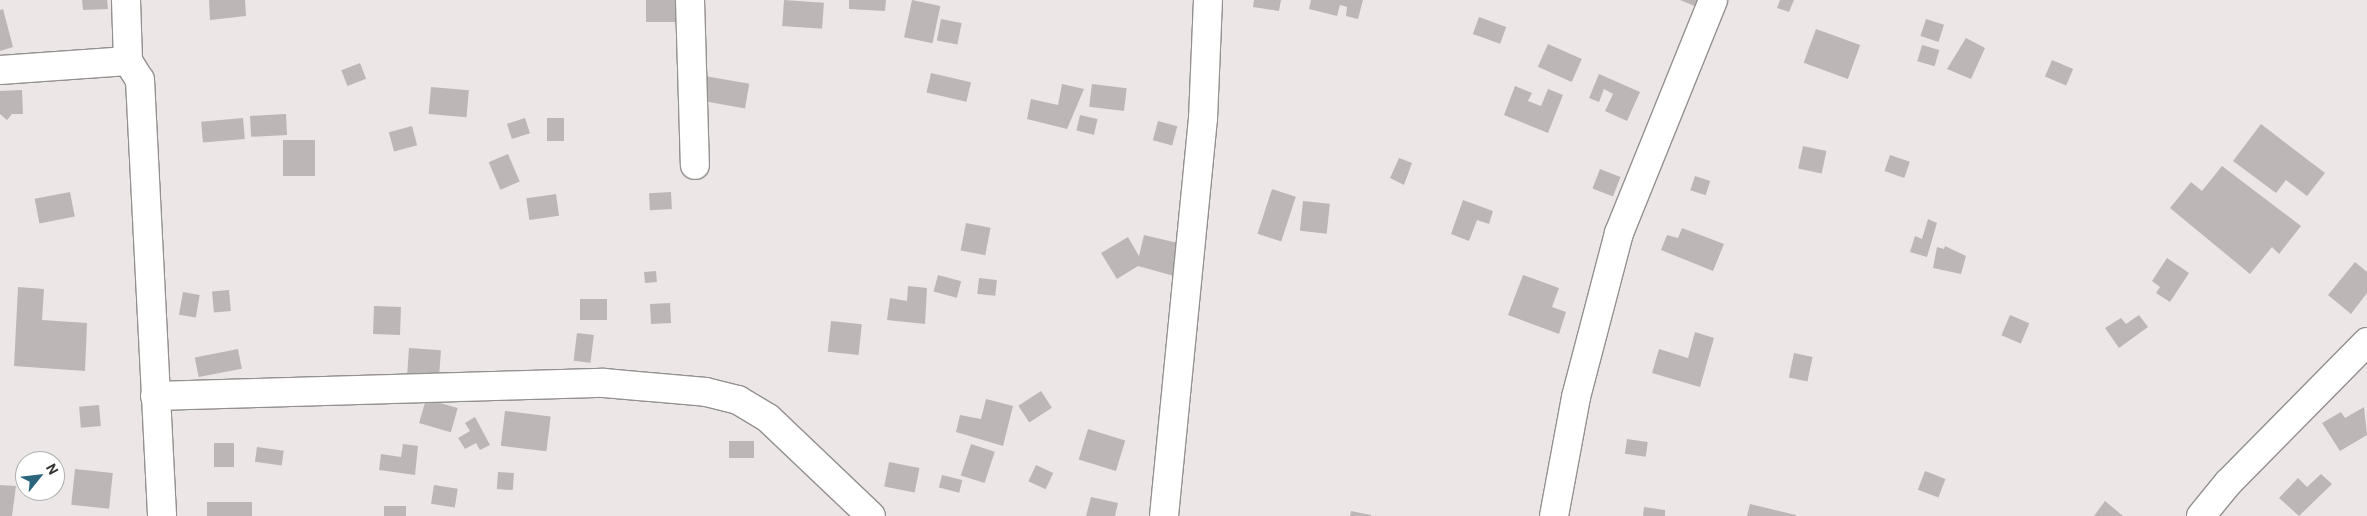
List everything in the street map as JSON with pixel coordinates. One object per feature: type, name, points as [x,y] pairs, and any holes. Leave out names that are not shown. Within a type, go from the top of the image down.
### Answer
[{"type":"street","points":[[126,0],[128,60],[140,80],[162,516]]},
{"type":"street","points":[[690,0],[695,165]]},
{"type":"street","points":[[1164,516],[1203,119],[1208,0]]},
{"type":"street","points":[[1554,516],[1576,397],[1619,233],[1713,0]]},
{"type":"street","points":[[0,70],[128,60]]},
{"type":"street","points":[[2201,516],[2228,483],[2367,342]]},
{"type":"street","points":[[155,396],[604,383],[706,392],[738,400],[768,418],[871,516]]},
{"type":"building","points":[[82,0],[107,0],[108,9],[83,10]]},
{"type":"building","points":[[209,0],[245,0],[246,16],[210,20]]},
{"type":"building","points":[[646,0],[680,0],[680,22],[646,22]]},
{"type":"building","points":[[784,0],[824,3],[822,29],[782,26]]},
{"type":"building","points":[[849,0],[886,0],[885,11],[849,9]]},
{"type":"building","points":[[912,0],[940,6],[932,43],[904,37]]},
{"type":"building","points":[[1254,0],[1281,0],[1279,11],[1253,7]]},
{"type":"building","points":[[1311,0],[1363,0],[1358,19],[1346,16],[1347,7],[1340,5],[1337,16],[1309,9]]},
{"type":"building","points":[[1680,0],[1700,0],[1697,7]]},
{"type":"building","points":[[1780,0],[1794,0],[1789,12],[1777,8]]},
{"type":"building","points":[[3,9],[13,47],[0,51],[0,10]]},
{"type":"building","points":[[1479,17],[1506,27],[1500,44],[1473,34]]},
{"type":"building","points":[[941,19],[962,23],[957,45],[937,41]]},
{"type":"building","points":[[1926,19],[1944,25],[1939,42],[1920,36]]},
{"type":"building","points":[[1816,29],[1860,45],[1848,79],[1804,63]]},
{"type":"building","points":[[1966,38],[1985,48],[1971,79],[1947,69]]},
{"type":"building","points":[[1548,44],[1582,59],[1572,82],[1538,67]]},
{"type":"building","points":[[1922,45],[1939,50],[1935,66],[1917,61]]},
{"type":"building","points":[[2052,60],[2073,69],[2066,86],[2045,77]]},
{"type":"building","points":[[360,63],[366,79],[347,86],[341,70]]},
{"type":"building","points":[[931,73],[971,82],[966,102],[927,92]]},
{"type":"building","points":[[1599,74],[1640,92],[1627,121],[1605,111],[1613,94],[1604,89],[1599,102],[1589,98]]},
{"type":"building","points":[[705,76],[749,84],[745,108],[701,101]]},
{"type":"building","points":[[1062,84],[1084,89],[1067,129],[1027,119],[1031,99],[1058,105]]},
{"type":"building","points":[[1092,84],[1127,88],[1124,111],[1089,107]]},
{"type":"building","points":[[1515,86],[1532,93],[1528,101],[1541,106],[1548,89],[1563,95],[1548,133],[1504,115]]},
{"type":"building","points":[[431,87],[469,90],[467,117],[429,114]]},
{"type":"building","points":[[22,90],[23,114],[12,114],[7,120],[0,114],[0,91]]},
{"type":"building","points":[[286,114],[287,135],[251,137],[250,116]]},
{"type":"building","points":[[1080,115],[1098,119],[1094,135],[1076,131]]},
{"type":"building","points":[[243,118],[245,139],[203,143],[201,122]]},
{"type":"building","points":[[525,118],[530,133],[512,139],[507,124]]},
{"type":"building","points":[[547,118],[564,118],[564,141],[547,141]]},
{"type":"building","points":[[1158,121],[1177,126],[1172,145],[1153,140]]},
{"type":"building","points":[[2261,124],[2325,173],[2307,196],[2286,180],[2276,193],[2233,161]]},
{"type":"building","points":[[412,126],[417,145],[394,152],[389,132]]},
{"type":"building","points":[[283,140],[315,140],[315,176],[283,176]]},
{"type":"building","points":[[1803,146],[1826,151],[1822,173],[1798,168]]},
{"type":"building","points":[[508,154],[520,182],[500,190],[489,162]]},
{"type":"building","points":[[1890,155],[1910,162],[1904,178],[1884,171]]},
{"type":"building","points":[[1399,158],[1412,163],[1404,185],[1390,178]]},
{"type":"building","points":[[2222,166],[2301,226],[2279,254],[2272,247],[2250,274],[2170,208],[2191,182],[2202,191]]},
{"type":"building","points":[[1600,169],[1621,177],[1613,196],[1592,189]]},
{"type":"building","points":[[1695,176],[1710,181],[1706,195],[1690,190]]},
{"type":"building","points":[[1272,189],[1296,197],[1281,241],[1257,234]]},
{"type":"building","points":[[70,192],[75,217],[39,223],[35,199]]},
{"type":"building","points":[[671,192],[672,209],[650,210],[649,193]]},
{"type":"building","points":[[556,194],[559,216],[529,220],[526,198]]},
{"type":"building","points":[[1463,200],[1493,211],[1489,224],[1477,220],[1469,241],[1451,234]]},
{"type":"building","points":[[1303,201],[1330,204],[1327,234],[1300,231]]},
{"type":"building","points":[[1928,219],[1937,223],[1927,257],[1910,252],[1915,236],[1922,239]]},
{"type":"building","points":[[966,223],[991,228],[985,255],[961,250]]},
{"type":"building","points":[[1682,228],[1724,244],[1713,271],[1661,250],[1667,235],[1678,238]]},
{"type":"building","points":[[1144,235],[1182,244],[1174,276],[1138,266],[1117,279],[1101,253],[1128,237],[1139,256]]},
{"type":"building","points":[[1945,246],[1966,256],[1961,274],[1933,268],[1937,247],[1944,249]]},
{"type":"building","points":[[2167,258],[2189,273],[2170,302],[2156,293],[2160,287],[2152,281]]},
{"type":"building","points":[[2355,262],[2367,272],[2367,293],[2351,314],[2328,295]]},
{"type":"building","points":[[656,271],[657,282],[645,283],[644,272]]},
{"type":"building","points":[[938,275],[961,281],[957,298],[934,291]]},
{"type":"building","points":[[1523,275],[1559,288],[1552,307],[1566,312],[1559,334],[1508,315]]},
{"type":"building","points":[[979,278],[997,280],[995,296],[977,294]]},
{"type":"building","points":[[908,286],[927,288],[925,324],[887,320],[890,298],[907,301]]},
{"type":"building","points":[[18,287],[44,289],[42,320],[87,323],[85,371],[14,366]]},
{"type":"building","points":[[229,290],[231,311],[214,312],[212,291]]},
{"type":"building","points":[[183,292],[200,295],[196,318],[179,315]]},
{"type":"building","points":[[580,299],[607,299],[607,320],[580,320]]},
{"type":"building","points":[[670,303],[671,323],[651,324],[650,304]]},
{"type":"building","points":[[374,306],[401,307],[400,335],[373,334]]},
{"type":"building","points":[[2010,315],[2029,323],[2021,343],[2001,335]]},
{"type":"building","points":[[2139,315],[2148,327],[2119,348],[2105,328],[2121,318],[2126,324]]},
{"type":"building","points":[[831,321],[862,324],[859,355],[828,352]]},
{"type":"building","points":[[1695,332],[1714,338],[1700,387],[1652,373],[1659,349],[1688,358]]},
{"type":"building","points":[[577,333],[594,335],[590,363],[574,361]]},
{"type":"building","points":[[409,348],[441,350],[439,379],[407,377]]},
{"type":"building","points":[[238,349],[242,369],[199,377],[195,357]]},
{"type":"building","points":[[1794,353],[1813,357],[1807,381],[1789,377]]},
{"type":"building","points":[[1041,391],[1052,408],[1029,422],[1018,406]]},
{"type":"building","points":[[426,399],[458,408],[451,432],[419,423]]},
{"type":"building","points":[[986,399],[1013,406],[1003,446],[956,432],[960,415],[981,419]]},
{"type":"building","points":[[99,405],[101,426],[81,428],[79,407]]},
{"type":"building","points":[[2364,407],[2367,435],[2340,451],[2322,423],[2341,412],[2345,418]]},
{"type":"building","points":[[505,411],[551,417],[546,451],[501,446]]},
{"type":"building","points":[[475,417],[490,445],[480,450],[476,443],[465,449],[458,438],[470,431],[465,423]]},
{"type":"building","points":[[1088,429],[1125,440],[1116,471],[1079,460]]},
{"type":"building","points":[[1627,439],[1648,442],[1646,457],[1625,454]]},
{"type":"building","points":[[729,441],[754,441],[754,458],[729,458]]},
{"type":"building","points":[[214,443],[234,443],[234,467],[214,467]]},
{"type":"building","points":[[403,444],[418,446],[415,475],[379,470],[381,454],[401,457]]},
{"type":"building","points":[[971,444],[995,452],[985,483],[961,475]]},
{"type":"building","points":[[257,447],[284,451],[282,466],[255,462]]},
{"type":"building","points":[[889,462],[919,468],[915,492],[884,487]]},
{"type":"building","points":[[1036,465],[1053,473],[1046,489],[1028,481]]},
{"type":"building","points":[[75,469],[113,473],[109,509],[71,505]]},
{"type":"building","points":[[1925,471],[1946,479],[1938,498],[1918,490]]},
{"type":"building","points":[[498,472],[514,473],[513,490],[497,489]]},
{"type":"building","points":[[2321,474],[2332,484],[2299,516],[2279,498],[2298,478],[2307,487]]},
{"type":"building","points":[[942,475],[962,480],[959,493],[939,488]]},
{"type":"building","points":[[0,485],[15,486],[12,516],[0,516]]},
{"type":"building","points":[[434,485],[458,489],[455,508],[431,504]]},
{"type":"building","points":[[1091,497],[1118,503],[1115,516],[1086,516]]},
{"type":"building","points":[[2105,501],[2123,516],[2094,516]]},
{"type":"building","points":[[207,502],[252,502],[252,516],[207,516]]},
{"type":"building","points":[[1750,504],[1796,515],[1796,516],[1747,516]]},
{"type":"building","points":[[384,506],[406,506],[406,516],[384,516]]},
{"type":"building","points":[[1644,507],[1665,510],[1665,516],[1643,516]]},
{"type":"building","points":[[1351,511],[1371,515],[1371,516],[1350,516]]}]
